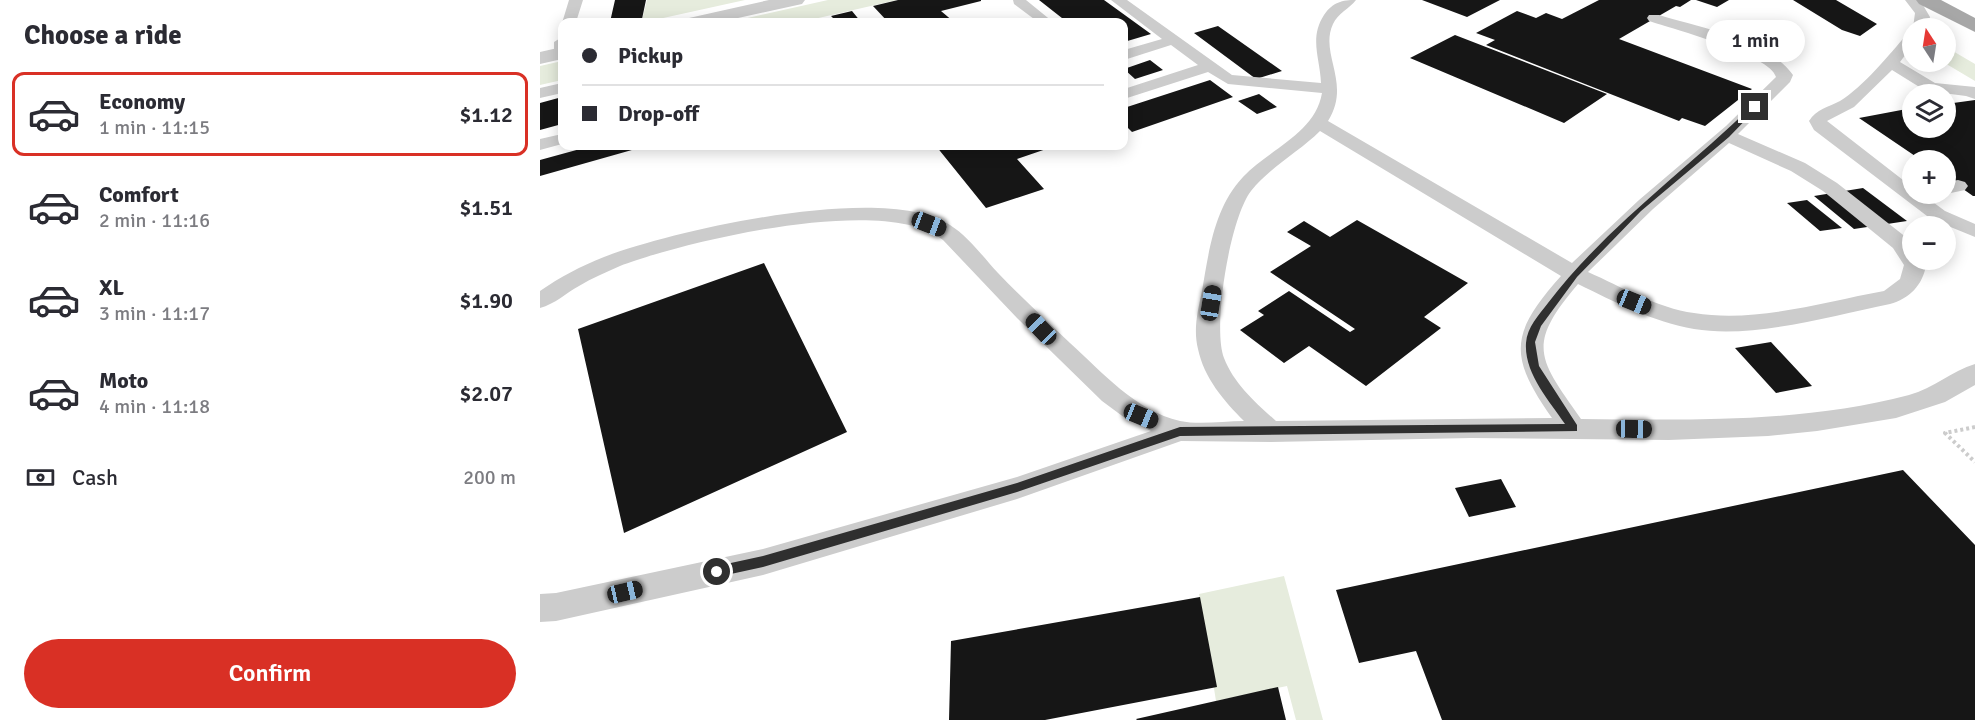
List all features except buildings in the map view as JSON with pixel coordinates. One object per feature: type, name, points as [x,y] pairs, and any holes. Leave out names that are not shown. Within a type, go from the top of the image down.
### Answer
[{"type":"main road","points":[[1926,0],[1975,26]]},
{"type":"street","points":[[714,18],[795,0]]},
{"type":"street","points":[[540,58],[558,52]]},
{"type":"lane","points":[[569,18],[576,0]]},
{"type":"lane","points":[[1118,0],[1228,79],[1329,89]]},
{"type":"lane","points":[[1270,432],[1233,394],[1221,377],[1208,345],[1207,330],[1225,228],[1235,201],[1252,178],[1318,122],[1327,109],[1329,89],[1321,43],[1323,30],[1335,9],[1349,0]]},
{"type":"lane","points":[[1912,0],[1924,18]]},
{"type":"lane","points":[[1018,1],[1041,18]]},
{"type":"lane","points":[[1573,428],[1534,366],[1531,342],[1536,325],[1574,274],[1639,210],[1726,135],[1784,79],[1783,71],[1769,59],[1654,18]]},
{"type":"lane","points":[[1128,53],[1173,40]]},
{"type":"lane","points":[[1902,49],[1891,63],[1848,103],[1820,117],[1818,121],[1820,126],[1902,187]]},
{"type":"lane","points":[[1891,63],[1923,84]]},
{"type":"lane","points":[[1128,93],[1210,66]]},
{"type":"lane","points":[[540,93],[558,89]]},
{"type":"lane","points":[[1956,93],[1970,91],[1975,94]]},
{"type":"lane","points":[[1318,122],[1574,274],[1655,310],[1693,321],[1723,324],[1751,323],[1890,297],[1906,288],[1914,278],[1915,265],[1900,243],[1810,175],[1785,161],[1726,135]]},
{"type":"lane","points":[[540,145],[558,140]]},
{"type":"lane","points":[[1924,204],[1938,215],[1963,228],[1975,231]]},
{"type":"lane","points":[[540,301],[573,279],[618,260],[671,243],[731,229],[814,216],[875,215],[915,219],[943,230],[1041,329],[1118,400],[1141,416],[1180,431]]},
{"type":"lane","points":[[540,608],[556,608],[763,562],[1017,488],[1180,431],[1573,428],[1695,430],[1818,423],[1919,404],[1961,384],[1975,373]]},
{"type":"path","points":[[1975,427],[1945,433],[1975,462]]},
{"type":"green space","points":[[647,0],[745,0],[663,18],[642,18]]},
{"type":"green space","points":[[828,0],[897,0],[818,18],[748,18]]},
{"type":"green space","points":[[1956,53],[1975,64],[1975,81],[1956,70]]},
{"type":"green space","points":[[558,62],[558,81],[540,85],[540,66]]},
{"type":"green space","points":[[1284,576],[1323,720],[1296,720],[1287,686],[1216,701],[1199,594]]},
{"type":"route","points":[[717,572],[763,562],[1017,488],[1180,431],[1573,428],[1534,366],[1531,342],[1536,325],[1574,274],[1639,210],[1755,107]]}]
